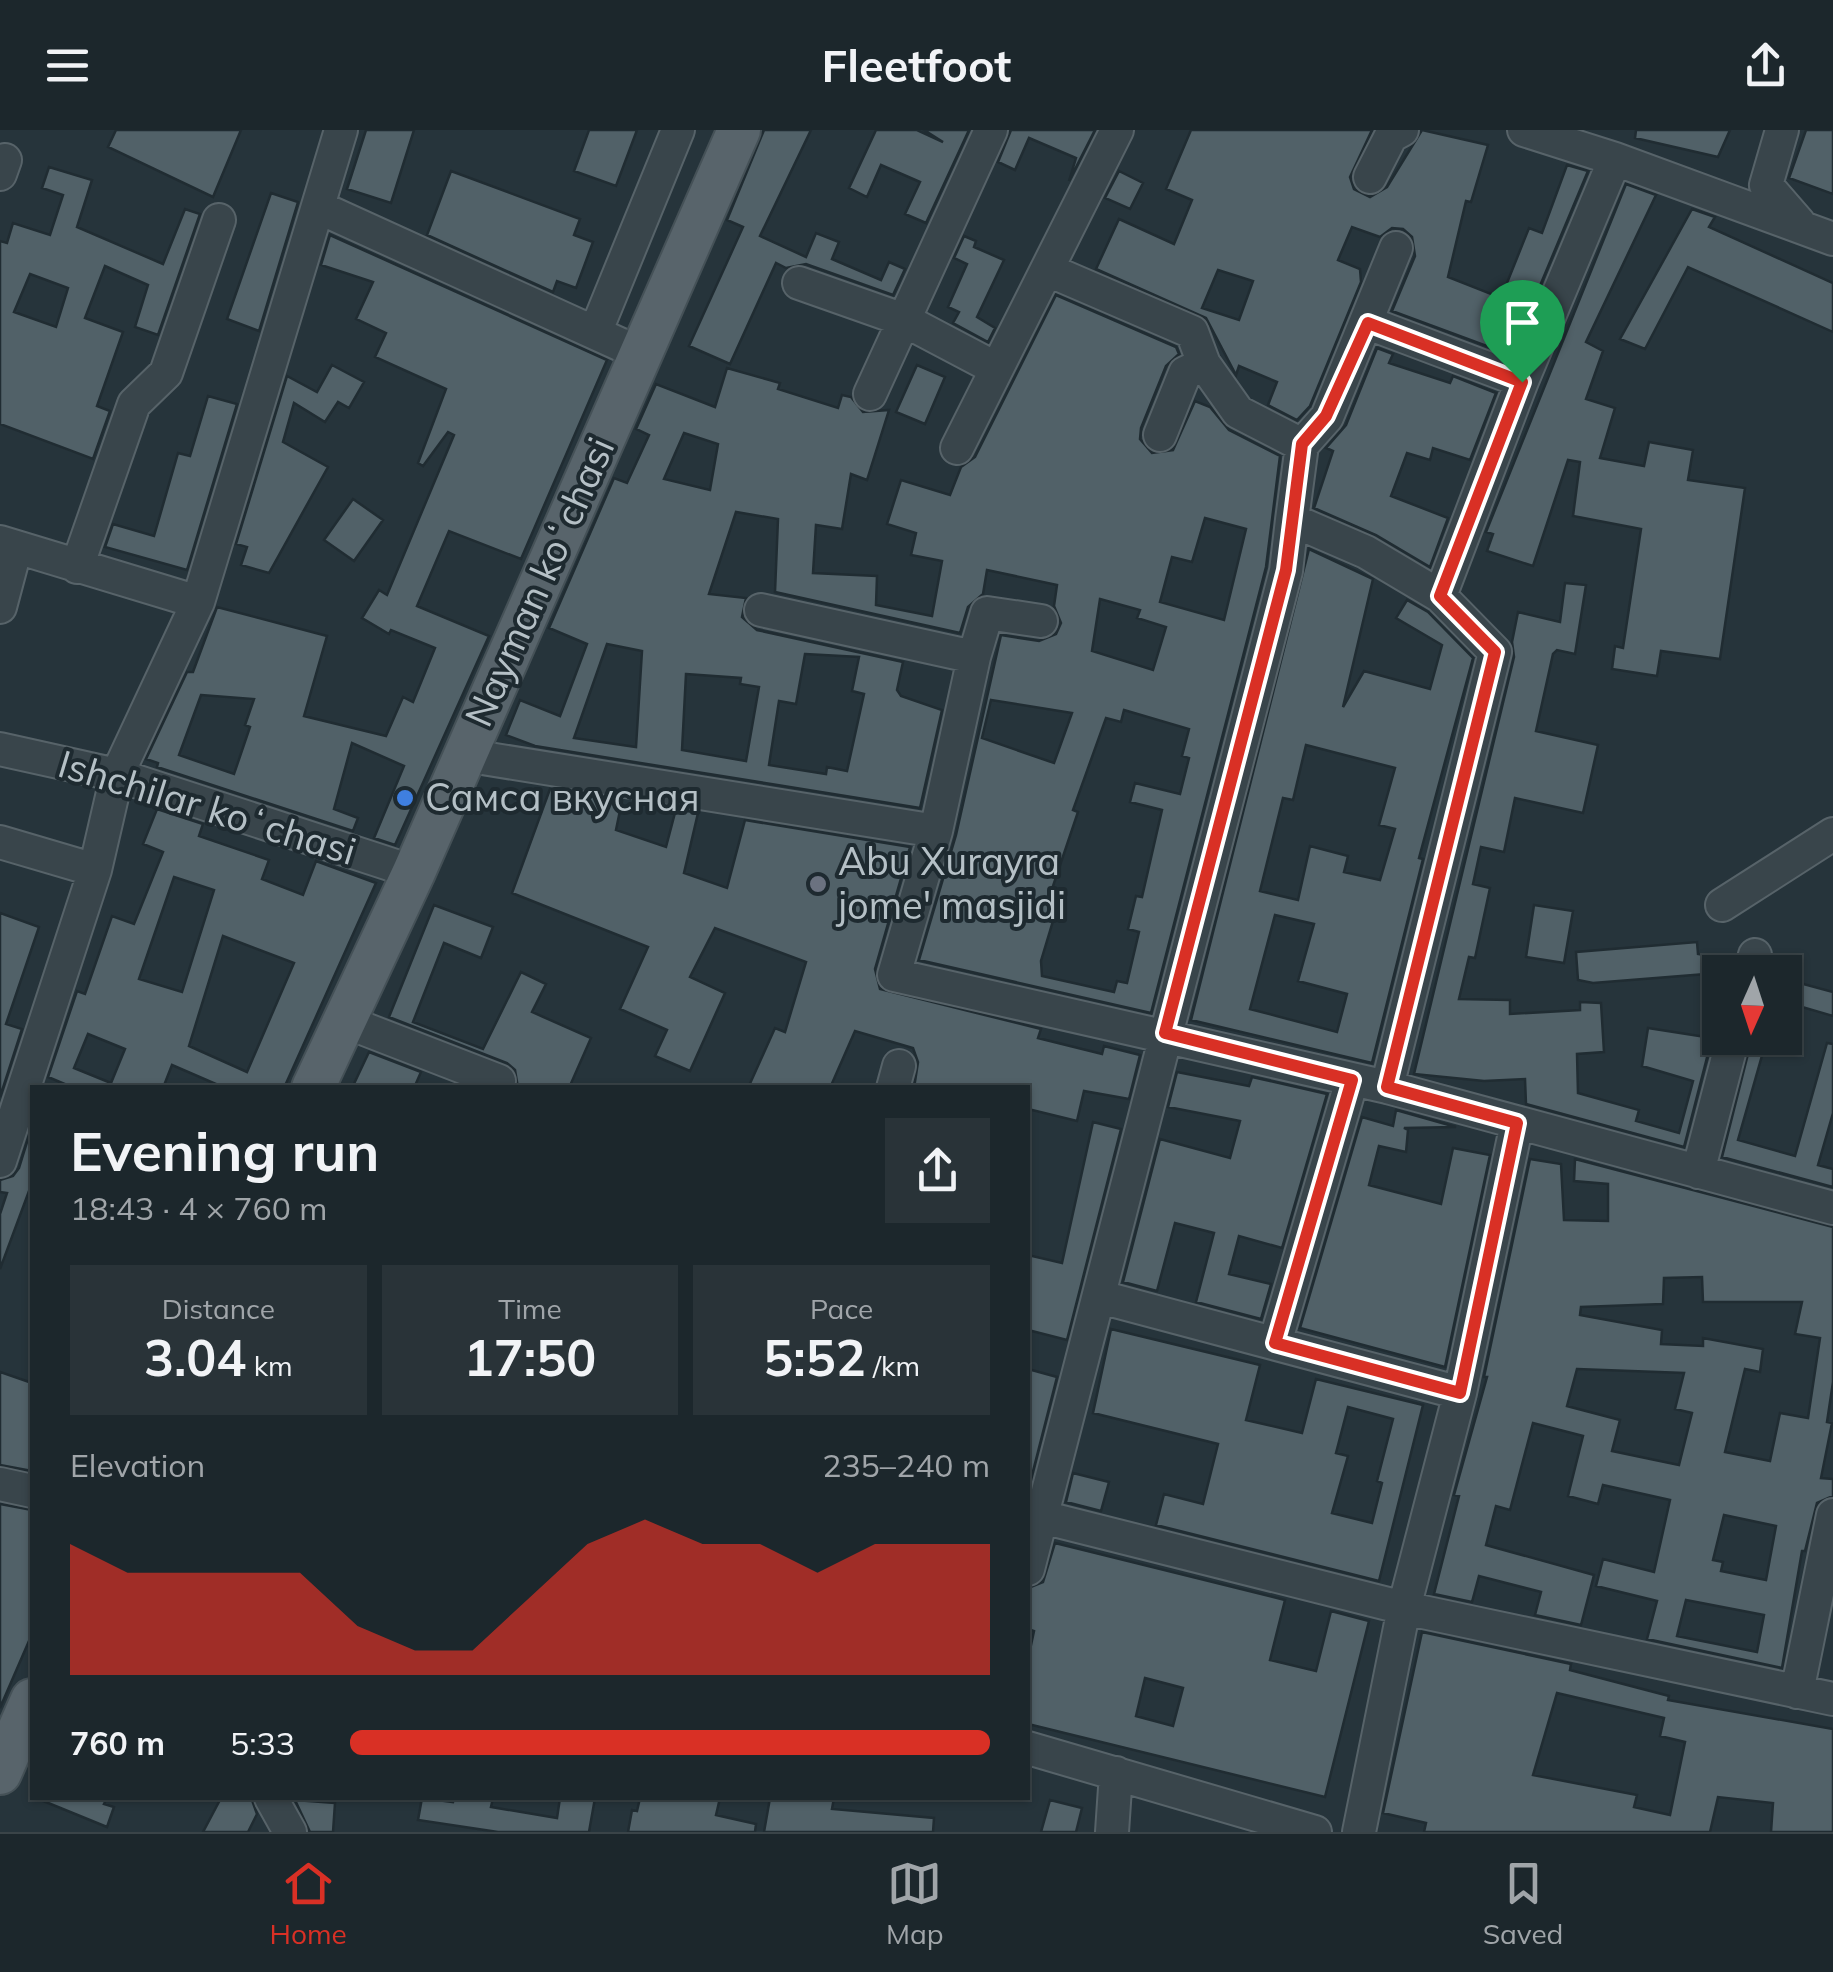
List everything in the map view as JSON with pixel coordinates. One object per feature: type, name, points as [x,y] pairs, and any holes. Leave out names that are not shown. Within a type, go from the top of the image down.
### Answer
[{"type":"main road","name":"Nayman koʻchasi","points":[[314,1085],[414,872],[739,130]]},
{"type":"main road","points":[[0,1773],[30,1705]]},
{"type":"street","points":[[0,1161],[95,870],[117,775],[198,602],[341,130]]},
{"type":"street","points":[[595,333],[678,130]]},
{"type":"street","points":[[870,394],[991,130]]},
{"type":"street","points":[[957,448],[1117,130]]},
{"type":"street","points":[[1370,177],[1390,136],[1402,130]]},
{"type":"street","points":[[1524,130],[1833,239]]},
{"type":"street","points":[[1782,130],[1766,185],[1802,227]]},
{"type":"street","points":[[1440,596],[1522,382],[1615,159]]},
{"type":"street","points":[[318,207],[639,353]]},
{"type":"street","points":[[77,567],[134,404],[166,372],[219,220]]},
{"type":"street","points":[[1030,1562],[1286,570],[1302,444],[1326,416],[1396,248]]},
{"type":"street","points":[[1048,270],[1192,332],[1204,364],[1238,412],[1302,444]]},
{"type":"street","points":[[799,283],[904,320],[995,368]]},
{"type":"street","points":[[1368,323],[1522,382]]},
{"type":"street","points":[[1160,435],[1185,372],[1204,364]]},
{"type":"street","points":[[1292,520],[1366,552],[1440,596],[1495,652],[1387,1087]]},
{"type":"street","points":[[0,607],[8,544],[198,602]]},
{"type":"street","points":[[761,610],[974,657]]},
{"type":"street","points":[[1041,621],[987,614],[936,831],[894,976],[1165,1033],[1387,1087],[1833,1208]]},
{"type":"street","name":"Ishchilar koʻchasi","points":[[0,749],[117,775],[414,872]]},
{"type":"street","points":[[464,756],[936,831]]},
{"type":"street","points":[[1722,905],[1833,834]]},
{"type":"street","points":[[0,842],[95,870]]},
{"type":"street","points":[[344,1021],[500,1081],[498,1085]]},
{"type":"street","points":[[1698,1172],[1729,1055]]},
{"type":"street","points":[[1275,1343],[1352,1080]]},
{"type":"street","points":[[1359,1832],[1404,1608],[1460,1393],[1517,1123]]},
{"type":"street","points":[[1108,1299],[1460,1393]]},
{"type":"street","points":[[0,1484],[30,1491]]},
{"type":"street","points":[[1797,1692],[1833,1515]]},
{"type":"street","points":[[1042,1517],[1404,1608],[1833,1699]]},
{"type":"street","points":[[1030,1749],[1315,1832]]},
{"type":"street","points":[[1112,1832],[1116,1773]]},
{"type":"street","points":[[272,1800],[290,1832]]},
{"type":"building","points":[[116,130],[241,130],[213,197],[108,147]]},
{"type":"building","points":[[366,130],[414,130],[391,203],[347,189]]},
{"type":"building","points":[[589,130],[637,130],[616,186],[574,171]]},
{"type":"building","points":[[764,130],[811,130],[760,236],[806,257],[816,233],[839,242],[832,259],[881,280],[889,262],[905,269],[893,295],[806,264],[786,268],[776,263],[730,364],[689,346],[743,227],[727,220]]},
{"type":"building","points":[[876,130],[917,130],[943,142],[924,130],[969,130],[926,223],[905,214],[920,182],[881,165],[867,197],[849,188]]},
{"type":"building","points":[[1011,130],[1095,130],[1069,181],[1076,158],[1029,138],[1015,170],[998,162]]},
{"type":"building","points":[[1191,130],[1372,130],[1350,177],[1354,189],[1370,197],[1387,187],[1422,130],[1488,145],[1471,202],[1466,201],[1448,277],[1501,298],[1529,228],[1542,233],[1567,165],[1588,171],[1511,355],[1392,311],[1415,256],[1412,237],[1403,229],[1392,228],[1380,237],[1352,227],[1338,260],[1360,269],[1361,282],[1310,406],[1297,420],[1268,405],[1277,382],[1239,366],[1236,375],[1206,318],[1096,269],[1119,219],[1174,244],[1192,200],[1166,189]],"holes":[[[1218,270],[1253,281],[1239,320],[1202,308]]]},
{"type":"building","points":[[1636,130],[1730,130],[1718,157],[1635,138]]},
{"type":"building","points":[[1806,130],[1833,130],[1833,194],[1789,178]]},
{"type":"building","points":[[49,167],[92,180],[77,227],[163,264],[185,209],[200,214],[158,335],[135,327],[148,285],[105,266],[85,318],[123,332],[97,406],[110,411],[93,459],[0,424],[0,241],[7,243],[13,223],[50,235],[63,195],[42,188]],"holes":[[[30,274],[68,288],[56,327],[14,312]]]},
{"type":"building","points":[[451,171],[580,219],[574,235],[593,242],[576,288],[557,281],[553,292],[427,235]]},
{"type":"building","points":[[1119,171],[1143,183],[1130,209],[1105,198]]},
{"type":"building","points":[[1626,184],[1656,195],[1586,342],[1603,351],[1586,399],[1615,408],[1600,458],[1644,466],[1649,442],[1693,450],[1688,480],[1745,488],[1720,659],[1661,651],[1657,676],[1612,669],[1615,646],[1623,648],[1641,529],[1573,516],[1580,462],[1568,460],[1533,566],[1487,551],[1493,534],[1486,532]]},
{"type":"building","points":[[271,193],[298,202],[259,331],[227,319]]},
{"type":"building","points":[[1692,209],[1715,217],[1709,227],[1833,283],[1833,332],[1688,267],[1645,349],[1620,339]]},
{"type":"building","points":[[330,235],[607,360],[521,559],[449,531],[417,606],[489,636],[395,845],[374,838],[404,766],[352,743],[334,809],[358,818],[353,831],[157,767],[158,763],[146,759],[187,672],[193,672],[217,607],[327,636],[304,716],[386,736],[403,697],[413,702],[435,648],[391,630],[389,634],[362,618],[379,590],[387,595],[454,435],[448,432],[423,466],[418,463],[446,389],[375,357],[386,333],[356,319],[373,282],[321,265]],"holes":[[[201,695],[254,699],[245,725],[250,727],[234,774],[179,755]]]},
{"type":"building","points":[[964,236],[976,241],[974,247],[1004,260],[977,317],[995,328],[988,342],[953,323],[959,312],[948,307],[967,264],[954,258]]},
{"type":"building","points":[[1056,295],[1176,347],[1179,354],[1166,366],[1141,428],[1140,439],[1152,453],[1173,450],[1195,401],[1210,407],[1229,430],[1280,456],[1266,567],[1151,1013],[919,960],[956,835],[1001,635],[1039,641],[1056,634],[1061,623],[1054,606],[1057,585],[987,570],[983,594],[968,607],[960,633],[775,592],[778,519],[736,512],[709,594],[746,598],[742,617],[757,630],[903,662],[897,690],[901,696],[942,710],[920,808],[535,746],[506,735],[520,700],[560,716],[587,644],[549,628],[614,478],[627,483],[649,435],[636,429],[656,384],[715,407],[727,368],[780,383],[778,389],[838,408],[842,395],[851,397],[863,412],[889,410],[867,480],[851,474],[842,529],[816,525],[813,573],[877,576],[876,605],[932,616],[942,561],[911,555],[916,533],[887,524],[901,480],[950,495],[961,467],[975,457]],"holes":[[[684,433],[718,444],[710,490],[664,479]],[[1205,518],[1246,529],[1224,620],[1160,602],[1172,557],[1192,562]],[[1100,599],[1140,610],[1137,618],[1166,627],[1153,670],[1092,651]],[[607,644],[642,651],[636,747],[574,738]],[[805,654],[859,657],[852,691],[864,694],[847,771],[827,767],[826,774],[769,765],[779,701],[796,704]],[[686,674],[741,678],[740,684],[759,687],[746,761],[682,750]],[[991,700],[1072,713],[1054,763],[982,738]],[[1124,710],[1189,729],[1182,756],[1189,758],[1180,794],[1135,783],[1130,802],[1162,810],[1142,897],[1136,896],[1128,929],[1139,932],[1127,983],[1117,981],[1114,992],[1042,976],[1041,961],[1059,901],[1049,898],[1078,812],[1073,810],[1106,718],[1121,722]]]},
{"type":"building","points":[[1377,348],[1393,354],[1389,363],[1450,383],[1453,376],[1496,393],[1470,460],[1433,448],[1430,460],[1407,453],[1391,496],[1448,518],[1430,567],[1376,535],[1314,508],[1333,451],[1326,448],[1346,425]]},
{"type":"building","points":[[332,365],[364,382],[349,408],[338,402],[325,422],[294,403],[283,442],[328,467],[269,573],[241,565],[247,547],[236,544],[287,376],[317,392]]},
{"type":"building","points":[[917,365],[945,377],[925,424],[896,412]]},
{"type":"building","points":[[208,396],[237,404],[187,570],[105,547],[113,524],[154,536],[178,453],[190,456]]},
{"type":"building","points":[[353,499],[383,520],[354,561],[324,540]]},
{"type":"building","points":[[1309,549],[1373,579],[1343,707],[1364,671],[1430,689],[1442,645],[1396,618],[1407,600],[1428,612],[1473,658],[1419,858],[1423,859],[1372,1063],[1191,1020]],"holes":[[[1306,745],[1395,768],[1379,825],[1395,829],[1380,880],[1344,872],[1348,856],[1310,846],[1298,900],[1260,891],[1283,798],[1293,800]],[[1275,915],[1314,924],[1298,981],[1347,994],[1337,1032],[1250,1009]]]},
{"type":"building","points":[[1565,583],[1586,585],[1575,654],[1557,650],[1553,654],[1536,731],[1598,745],[1583,813],[1515,798],[1504,852],[1481,847],[1473,884],[1490,888],[1475,958],[1469,957],[1459,999],[1510,1000],[1510,1014],[1580,1010],[1580,1002],[1601,1003],[1604,1052],[1577,1054],[1578,1093],[1639,1110],[1636,1121],[1679,1133],[1693,1081],[1642,1066],[1648,1028],[1702,1036],[1702,1055],[1708,1055],[1684,1147],[1526,1104],[1525,1079],[1484,1081],[1414,1074],[1514,657],[1512,642],[1518,612],[1560,622]]},
{"type":"building","points":[[550,789],[622,801],[616,830],[666,847],[676,809],[698,813],[684,873],[727,888],[745,820],[910,847],[875,969],[880,989],[1041,1029],[1038,1038],[1102,1054],[1104,1046],[1140,1055],[1129,1099],[1084,1091],[1077,1121],[1030,1109],[1030,1085],[914,1085],[918,1062],[913,1048],[855,1031],[831,1085],[749,1085],[775,1028],[785,1032],[806,962],[715,928],[690,977],[725,993],[690,1071],[655,1056],[667,1030],[620,1009],[648,947],[512,893]]},
{"type":"building","points":[[157,809],[203,824],[199,836],[269,860],[262,879],[303,895],[316,861],[376,883],[285,1085],[218,1085],[172,1065],[164,1085],[67,1085],[48,1077],[77,991],[85,994],[112,916],[134,924],[163,852],[143,844]],"holes":[[[174,877],[214,890],[182,992],[139,979]],[[223,936],[294,963],[247,1072],[189,1046]],[[88,1034],[125,1049],[111,1083],[74,1068]]]},
{"type":"building","points":[[434,905],[493,927],[481,958],[444,943],[413,1022],[483,1049],[521,972],[546,984],[532,1012],[591,1038],[570,1085],[518,1085],[515,1070],[507,1063],[389,1017]]},
{"type":"building","points":[[1534,905],[1573,911],[1564,963],[1526,957]]},
{"type":"building","points":[[0,913],[39,927],[6,1024],[22,1029],[0,1097]]},
{"type":"building","points":[[1697,942],[1698,954],[1704,955],[1702,974],[1593,983],[1578,980],[1576,952]]},
{"type":"building","points":[[1802,984],[1833,992],[1833,1016],[1802,1007]]},
{"type":"building","points":[[1827,1043],[1833,1044],[1833,1113],[1818,1165],[1833,1169],[1833,1187],[1722,1157],[1748,1055],[1762,1055],[1738,1140],[1795,1156]]},
{"type":"building","points":[[369,1052],[421,1072],[415,1085],[353,1085]]},
{"type":"building","points":[[1177,1072],[1249,1086],[1252,1077],[1327,1094],[1282,1248],[1239,1236],[1229,1274],[1271,1284],[1261,1319],[1196,1302],[1214,1233],[1175,1223],[1157,1291],[1123,1282],[1160,1139],[1230,1158],[1240,1121],[1168,1107]]},
{"type":"building","points":[[1396,1110],[1456,1127],[1404,1128],[1408,1130],[1406,1152],[1379,1146],[1369,1185],[1441,1204],[1453,1148],[1490,1155],[1445,1367],[1300,1328],[1362,1117],[1393,1126]]},
{"type":"building","points":[[1093,1122],[1121,1129],[1067,1340],[1030,1331],[1030,1255],[1062,1263]]},
{"type":"building","points":[[30,1132],[30,1188],[0,1269],[0,1214],[7,1193],[0,1192],[0,1180],[13,1176]]},
{"type":"building","points":[[1530,1159],[1561,1164],[1564,1220],[1608,1221],[1608,1184],[1574,1181],[1575,1159],[1833,1227],[1833,1382],[1827,1422],[1832,1423],[1821,1478],[1833,1479],[1833,1496],[1817,1503],[1802,1551],[1782,1668],[1647,1639],[1657,1601],[1596,1586],[1603,1559],[1654,1572],[1670,1500],[1603,1485],[1598,1504],[1568,1496],[1583,1436],[1533,1423],[1510,1510],[1496,1506],[1486,1545],[1594,1575],[1581,1625],[1535,1615],[1541,1592],[1479,1576],[1472,1602],[1434,1594]],"holes":[[[1702,1277],[1703,1302],[1802,1302],[1795,1334],[1820,1338],[1808,1418],[1780,1413],[1770,1461],[1725,1452],[1745,1369],[1760,1372],[1763,1349],[1703,1338],[1703,1346],[1661,1344],[1662,1330],[1580,1315],[1581,1307],[1663,1304],[1664,1278]],[[1577,1369],[1684,1373],[1675,1409],[1692,1413],[1679,1465],[1612,1451],[1620,1420],[1567,1406]],[[1724,1515],[1776,1526],[1766,1580],[1721,1571],[1723,1562],[1713,1560]],[[1686,1600],[1764,1615],[1757,1652],[1677,1636]]]},
{"type":"building","points":[[1111,1329],[1260,1365],[1246,1420],[1302,1433],[1316,1379],[1423,1405],[1379,1581],[1156,1525],[1164,1494],[1203,1504],[1218,1444],[1093,1413]],"holes":[[[1348,1407],[1393,1419],[1377,1481],[1382,1483],[1372,1523],[1332,1513],[1348,1456],[1336,1453]]]},
{"type":"building","points":[[1030,1370],[1057,1377],[1030,1483]]},
{"type":"building","points":[[0,1372],[30,1382],[30,1471],[0,1465]]},
{"type":"building","points":[[1073,1473],[1109,1482],[1101,1511],[1066,1502]]},
{"type":"building","points":[[0,1504],[30,1510],[30,1639],[0,1708]]},
{"type":"building","points":[[1055,1543],[1285,1600],[1270,1660],[1316,1671],[1331,1611],[1369,1621],[1325,1797],[1030,1724],[1030,1650],[1034,1631],[1030,1630],[1030,1587],[1043,1582]],"holes":[[[1145,1678],[1183,1688],[1173,1726],[1136,1716]]]},
{"type":"building","points":[[1422,1632],[1571,1664],[1570,1670],[1669,1696],[1668,1700],[1833,1729],[1833,1832],[1771,1832],[1773,1803],[1718,1797],[1710,1832],[1424,1832],[1426,1823],[1383,1813]],"holes":[[[1557,1693],[1664,1718],[1660,1736],[1685,1742],[1670,1815],[1634,1807],[1637,1795],[1533,1775]]]},
{"type":"building","points":[[41,1800],[106,1800],[104,1804],[114,1807],[107,1827]]},
{"type":"building","points":[[220,1800],[252,1800],[257,1814],[248,1832],[203,1832]]},
{"type":"building","points":[[295,1800],[335,1803],[333,1832],[310,1832]]},
{"type":"building","points":[[422,1800],[493,1800],[491,1807],[557,1818],[560,1800],[595,1800],[589,1832],[498,1832],[418,1820]]},
{"type":"building","points":[[640,1800],[720,1800],[716,1815],[756,1824],[755,1832],[628,1832],[632,1810],[637,1811]]},
{"type":"building","points":[[770,1800],[834,1800],[832,1809],[934,1818],[933,1832],[764,1832]]},
{"type":"building","points":[[1050,1800],[1082,1808],[1076,1832],[1041,1832]]},
{"type":"place","name":"Самса вкусная","points":[[405,798]]},
{"type":"place","name":"Abu Xurayra jome' masjidi","points":[[818,884]]},
{"type":"route","points":[[1368,323],[1522,382],[1440,596],[1495,652],[1387,1087],[1517,1123],[1460,1393],[1275,1343],[1352,1080],[1165,1033],[1286,570],[1302,444],[1326,416],[1368,323]]}]
